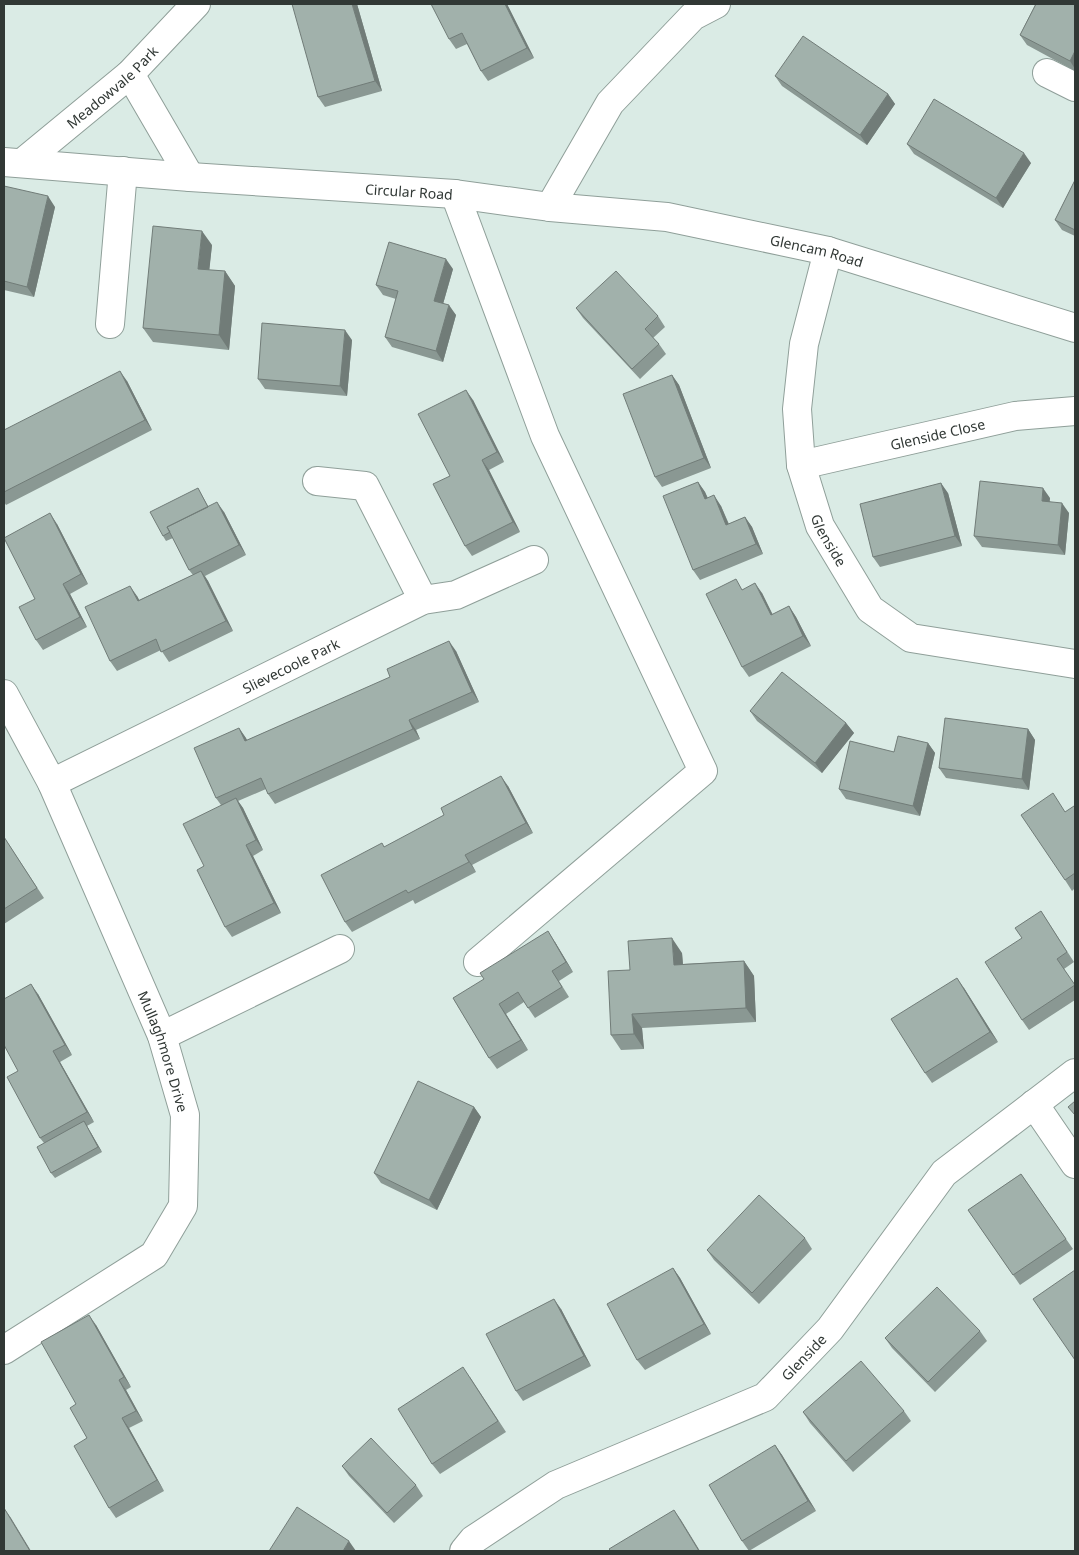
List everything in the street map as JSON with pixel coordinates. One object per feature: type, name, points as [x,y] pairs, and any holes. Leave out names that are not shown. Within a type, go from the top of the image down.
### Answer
[{"type":"street","name":"Meadowvale Park","points":[[13,163],[130,74],[195,4]]},
{"type":"street","points":[[550,207],[610,103],[693,16],[716,4]]},
{"type":"street","points":[[1047,73],[1075,87]]},
{"type":"street","points":[[130,74],[190,177]]},
{"type":"street","name":"Circular Road","points":[[13,163],[190,177],[455,194],[550,207]]},
{"type":"street","points":[[110,324],[123,171]]},
{"type":"street","points":[[455,194],[546,436],[703,771],[478,962]]},
{"type":"street","name":"Glencam Road","points":[[550,207],[667,217],[828,251],[1075,328]]},
{"type":"street","name":"Glenside","points":[[828,251],[804,344],[797,409],[801,465],[820,526],[870,609],[911,638],[1075,664]]},
{"type":"street","name":"Glenside Close","points":[[801,465],[1015,416],[1075,410]]},
{"type":"street","points":[[317,482],[365,486],[423,600]]},
{"type":"street","name":"Slievecoole Park","points":[[52,783],[423,600],[456,595],[534,560]]},
{"type":"street","name":"Mullaghmore Drive","points":[[4,694],[52,783],[162,1036],[185,1114],[183,1206],[154,1255],[4,1350]]},
{"type":"street","points":[[162,1036],[340,949]]},
{"type":"street","name":"Glenside","points":[[464,1551],[473,1540],[556,1485],[765,1397],[830,1329],[944,1173],[1075,1073]]},
{"type":"street","points":[[1034,1104],[1075,1164]]},
{"type":"building","points":[[292,4],[352,4],[375,81],[318,97]]},
{"type":"building","points":[[431,4],[505,4],[527,48],[481,71],[462,33],[449,39]]},
{"type":"building","points":[[1036,4],[1075,4],[1075,51],[1070,61],[1020,35]]},
{"type":"building","points":[[803,36],[888,94],[860,135],[775,76]]},
{"type":"building","points":[[934,99],[1024,153],[996,198],[907,144]]},
{"type":"building","points":[[1075,180],[1075,230],[1055,220]]},
{"type":"building","points":[[4,186],[48,196],[27,287],[4,281]]},
{"type":"building","points":[[153,226],[202,231],[198,269],[225,271],[219,335],[143,328]]},
{"type":"building","points":[[389,242],[446,259],[434,301],[449,305],[436,351],[385,337],[398,291],[376,285]]},
{"type":"building","points":[[616,271],[658,316],[645,329],[659,344],[632,369],[576,308]]},
{"type":"building","points":[[262,323],[345,330],[340,386],[258,379]]},
{"type":"building","points":[[120,371],[145,420],[4,492],[4,430]]},
{"type":"building","points":[[672,375],[704,458],[655,477],[623,394]]},
{"type":"building","points":[[466,390],[497,452],[482,460],[513,522],[465,546],[433,484],[450,476],[418,414]]},
{"type":"building","points":[[980,481],[1043,488],[1042,501],[1062,503],[1058,545],[974,536]]},
{"type":"building","points":[[698,482],[705,499],[714,495],[726,525],[745,517],[756,544],[693,570],[663,496]]},
{"type":"building","points":[[941,483],[955,536],[873,557],[860,504]]},
{"type":"building","points":[[198,488],[208,507],[167,527],[170,532],[163,536],[150,512]]},
{"type":"building","points":[[217,502],[239,545],[189,570],[167,527]]},
{"type":"building","points":[[50,513],[81,574],[63,584],[80,617],[36,640],[19,607],[35,599],[4,538]]},
{"type":"building","points":[[201,571],[226,621],[161,652],[156,639],[110,661],[85,607],[130,586],[138,601]]},
{"type":"building","points":[[736,579],[742,590],[755,583],[771,615],[789,606],[803,636],[742,667],[706,594]]},
{"type":"building","points":[[449,641],[472,692],[409,720],[413,729],[268,794],[261,778],[216,798],[194,748],[239,728],[245,741],[390,677],[387,669]]},
{"type":"building","points":[[782,672],[846,723],[815,763],[750,711]]},
{"type":"building","points":[[945,718],[1028,729],[1022,779],[939,768]]},
{"type":"building","points":[[898,736],[928,743],[913,806],[839,789],[850,741],[894,752]]},
{"type":"building","points":[[501,776],[526,823],[465,855],[469,862],[408,893],[406,890],[345,922],[321,875],[382,843],[384,847],[444,815],[441,808]]},
{"type":"building","points":[[1053,793],[1065,812],[1075,807],[1075,873],[1065,880],[1021,815]]},
{"type":"building","points":[[236,798],[256,840],[246,845],[274,903],[225,927],[197,870],[204,866],[183,824]]},
{"type":"building","points":[[4,837],[37,888],[4,909]]},
{"type":"building","points":[[1041,911],[1067,952],[1057,959],[1075,985],[1022,1020],[985,962],[1022,938],[1015,928]]},
{"type":"building","points":[[548,931],[566,962],[552,971],[562,987],[528,1008],[518,992],[499,1004],[521,1040],[489,1058],[453,998],[484,979],[480,973]]},
{"type":"building","points":[[672,938],[674,965],[744,961],[746,1008],[632,1014],[634,1034],[611,1035],[608,971],[630,970],[628,941]]},
{"type":"building","points":[[957,978],[990,1032],[925,1073],[891,1019]]},
{"type":"building","points":[[31,984],[65,1045],[53,1051],[87,1112],[40,1138],[7,1077],[18,1071],[4,1045],[4,999]]},
{"type":"building","points":[[418,1081],[474,1107],[429,1200],[374,1173]]},
{"type":"building","points":[[1075,1101],[1075,1115],[1068,1107]]},
{"type":"building","points":[[84,1121],[98,1147],[51,1173],[37,1147]]},
{"type":"building","points":[[1021,1174],[1066,1239],[1013,1275],[968,1210]]},
{"type":"building","points":[[759,1195],[805,1238],[752,1293],[707,1250]]},
{"type":"building","points":[[673,1268],[704,1324],[637,1360],[607,1304]]},
{"type":"building","points":[[1075,1270],[1075,1360],[1033,1299]]},
{"type":"building","points":[[937,1287],[980,1331],[928,1382],[885,1338]]},
{"type":"building","points":[[554,1299],[584,1356],[516,1391],[486,1334]]},
{"type":"building","points":[[89,1315],[124,1377],[119,1380],[136,1411],[122,1418],[157,1480],[109,1508],[74,1446],[87,1438],[70,1408],[76,1404],[41,1342]]},
{"type":"building","points":[[861,1361],[904,1411],[846,1461],[803,1412]]},
{"type":"building","points":[[463,1367],[498,1421],[432,1464],[398,1409]]},
{"type":"building","points":[[371,1438],[416,1485],[387,1513],[342,1466]]},
{"type":"building","points":[[775,1445],[808,1501],[742,1541],[709,1485]]},
{"type":"building","points":[[297,1507],[349,1541],[343,1551],[269,1551]]},
{"type":"building","points":[[4,1508],[30,1551],[4,1551]]},
{"type":"building","points":[[674,1510],[699,1551],[611,1551],[609,1549]]}]
